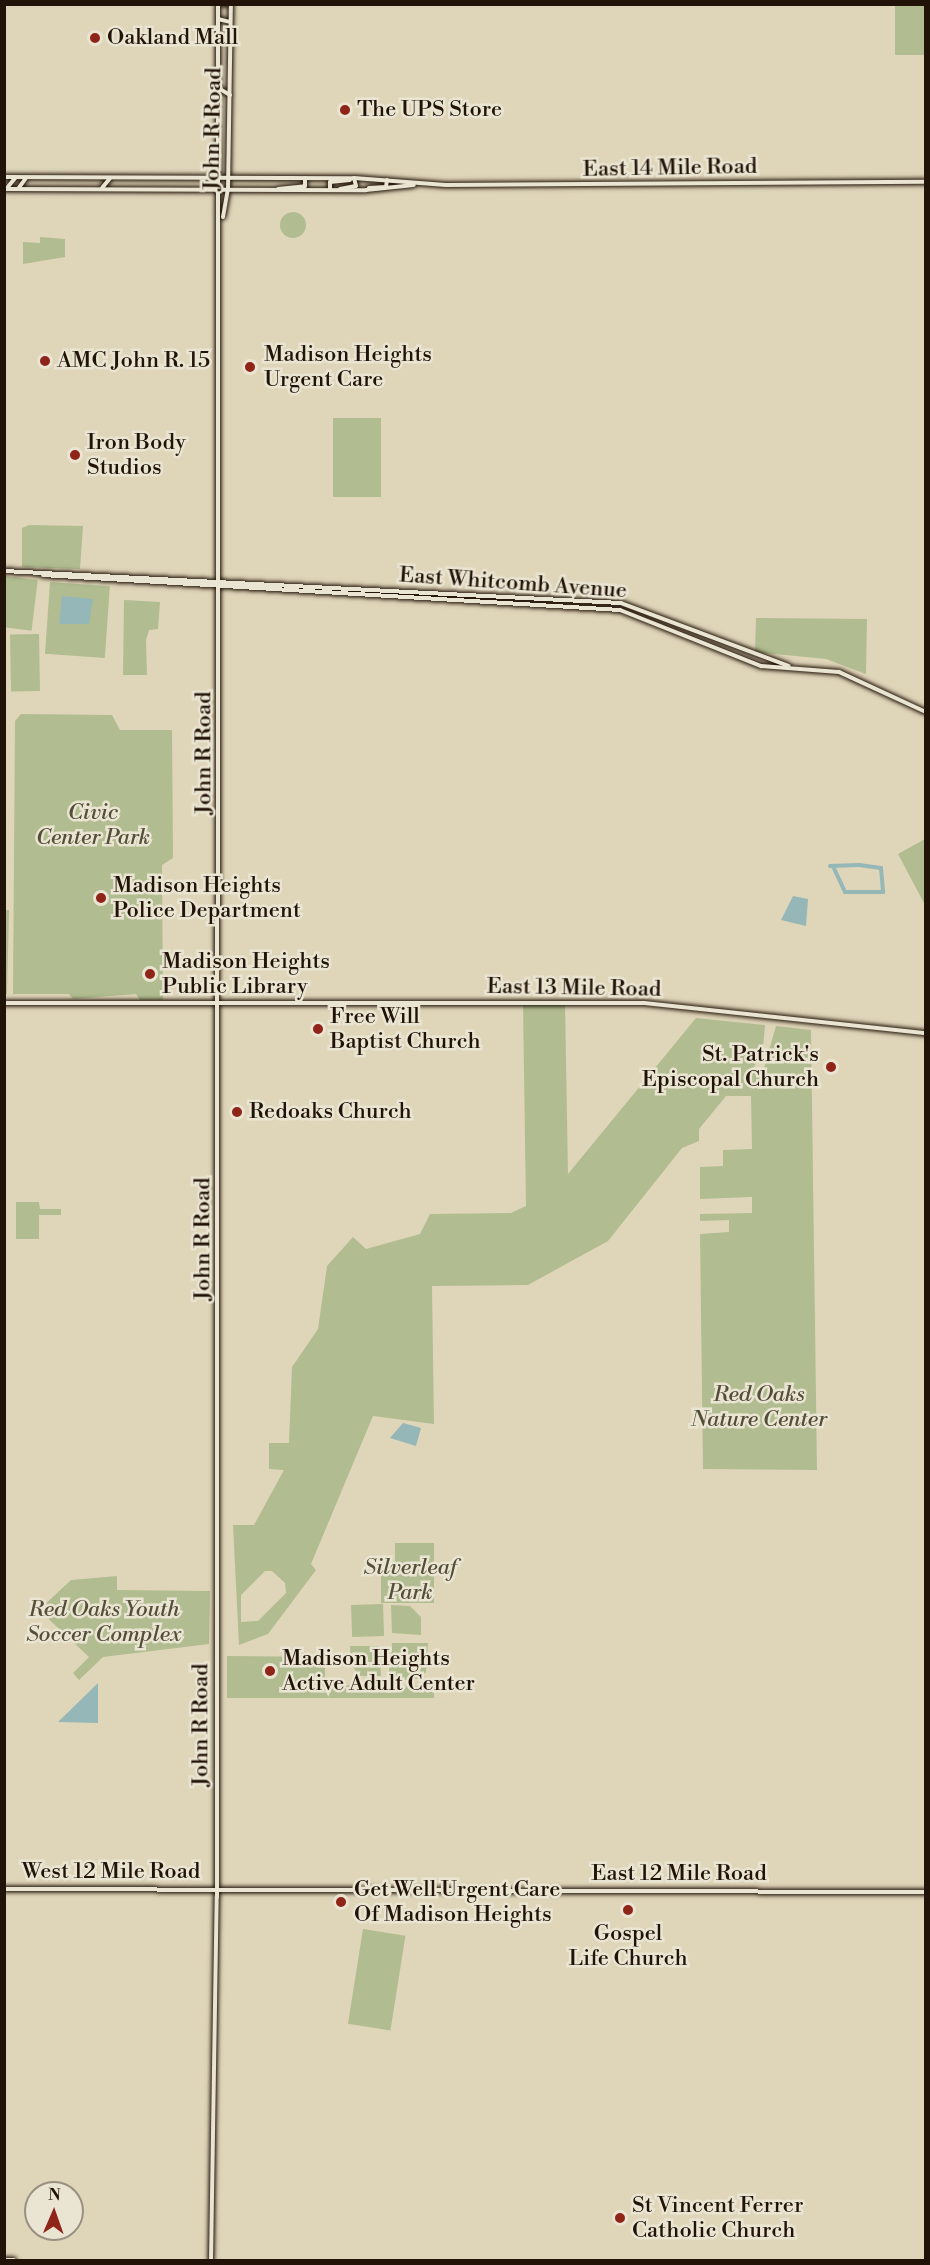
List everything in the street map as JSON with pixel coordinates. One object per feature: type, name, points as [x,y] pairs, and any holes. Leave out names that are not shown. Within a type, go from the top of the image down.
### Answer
[{"type":"main road","name":"John R Road","points":[[211,2260],[217,1889],[220,1003],[222,218],[218,189],[218,19],[225,4]]},
{"type":"main road","name":"John R Road","points":[[222,218],[229,178],[231,99],[231,22],[225,4]]},
{"type":"main road","points":[[218,19],[224,16],[231,22]]},
{"type":"main road","points":[[219,70],[231,79]]},
{"type":"main road","points":[[218,88],[231,99]]},
{"type":"main road","points":[[218,151],[229,156]]},
{"type":"main road","name":"East 14 Mile Road","points":[[4,177],[354,178],[415,184]]},
{"type":"main road","points":[[5,189],[16,177]]},
{"type":"main road","points":[[18,189],[27,177]]},
{"type":"main road","points":[[102,189],[110,178]]},
{"type":"main road","points":[[141,189],[143,178]]},
{"type":"main road","points":[[158,189],[153,184],[159,178]]},
{"type":"main road","points":[[278,189],[305,186],[305,178]]},
{"type":"main road","points":[[330,190],[330,182],[354,178],[356,186],[338,190]]},
{"type":"main road","points":[[366,190],[386,187],[387,180]]},
{"type":"main road","name":"East 14 Mile Road","points":[[5,189],[366,190],[415,184],[926,182]]},
{"type":"main road","points":[[4,571],[43,575]]},
{"type":"main road","points":[[84,574],[84,581]]},
{"type":"main road","name":"East Whitcomb Avenue","points":[[43,575],[84,574],[588,601],[626,605],[792,667]]},
{"type":"main road","name":"East Whitcomb Avenue","points":[[43,575],[84,581],[624,611],[761,666],[839,672],[926,712]]},
{"type":"main road","points":[[118,583],[119,576]]},
{"type":"main road","points":[[172,579],[172,586]]},
{"type":"main road","points":[[258,584],[258,591]]},
{"type":"main road","points":[[588,601],[588,608]]},
{"type":"main road","name":"East 13 Mile Road","points":[[4,1003],[644,1003],[926,1033]]},
{"type":"main road","name":"West 12 Mile Road","points":[[4,1889],[217,1889]]},
{"type":"main road","name":"East 12 Mile Road","points":[[217,1889],[926,1892]]},
{"type":"main road","points":[[4,2260],[14,2260]]},
{"type":"green space","points":[[895,5],[925,5],[925,55],[895,55]]},
{"type":"green space","points":[[293,212],[303,215],[306,225],[303,235],[293,238],[283,235],[280,225],[283,215]]},
{"type":"green space","points":[[40,237],[65,239],[65,257],[23,264],[23,242],[40,243]]},
{"type":"green space","points":[[333,418],[381,418],[381,497],[333,497]]},
{"type":"green space","points":[[29,525],[83,526],[80,569],[22,567],[22,528]]},
{"type":"green space","points":[[5,576],[38,580],[32,631],[4,627]]},
{"type":"green space","points":[[50,582],[110,586],[105,658],[45,654]]},
{"type":"green space","points":[[124,600],[160,602],[158,629],[149,630],[146,640],[147,675],[123,675]]},
{"type":"green space","points":[[756,618],[867,619],[866,674],[826,659],[755,652]]},
{"type":"green space","points":[[39,634],[40,691],[11,691],[10,635]]},
{"type":"green space","name":"Civic Center Park","points":[[21,714],[112,715],[120,730],[172,730],[173,858],[162,865],[163,1000],[140,1000],[136,994],[73,999],[69,994],[13,994],[15,721]]},
{"type":"green space","points":[[925,839],[925,905],[898,854]]},
{"type":"green space","points":[[4,910],[9,910],[7,994],[4,994]]},
{"type":"green space","name":"Red Oaks Nature Center","points":[[523,1003],[565,1003],[568,1174],[696,1018],[765,1025],[763,1049],[752,1071],[762,1075],[776,1026],[811,1030],[817,1470],[703,1469],[700,1234],[729,1232],[729,1220],[700,1221],[700,1214],[752,1213],[752,1197],[700,1199],[700,1167],[723,1166],[723,1150],[752,1149],[751,1096],[726,1096],[699,1129],[699,1141],[682,1148],[608,1241],[528,1285],[432,1286],[434,1424],[373,1416],[311,1564],[316,1570],[268,1634],[239,1645],[233,1525],[254,1525],[284,1470],[269,1469],[269,1443],[289,1443],[292,1367],[318,1329],[327,1266],[353,1237],[366,1249],[420,1234],[430,1214],[511,1213],[526,1206]],"holes":[[[265,1571],[272,1571],[285,1583],[286,1593],[258,1621],[241,1622],[241,1595]]]},
{"type":"green space","points":[[16,1202],[39,1202],[40,1209],[61,1209],[61,1215],[39,1215],[39,1239],[16,1239]]},
{"type":"green space","name":"Silverleaf Park","points":[[395,1543],[434,1543],[434,1603],[381,1603],[381,1567],[395,1561]]},
{"type":"green space","name":"Red Oaks Youth Soccer Complex","points":[[117,1576],[117,1590],[210,1591],[209,1644],[103,1657],[79,1680],[73,1673],[89,1657],[39,1610],[71,1580]]},
{"type":"green space","points":[[383,1604],[384,1636],[352,1637],[351,1605]]},
{"type":"green space","points":[[391,1605],[410,1606],[421,1617],[421,1635],[392,1633]]},
{"type":"green space","points":[[392,1643],[428,1643],[426,1672],[416,1679],[388,1681]]},
{"type":"green space","points":[[350,1646],[379,1646],[381,1676],[360,1676],[351,1665]]},
{"type":"green space","points":[[227,1656],[325,1657],[325,1685],[434,1686],[434,1698],[227,1698]]},
{"type":"green space","points":[[363,1929],[405,1936],[390,2031],[348,2024]]},
{"type":"water","points":[[62,596],[93,599],[89,624],[59,624]]},
{"type":"water","points":[[793,896],[808,899],[806,926],[781,920]]},
{"type":"water","points":[[403,1423],[421,1428],[416,1446],[390,1438]]},
{"type":"water","points":[[98,1683],[98,1723],[58,1722]]},
{"type":"waterway","points":[[830,866],[859,865],[881,868],[883,892],[845,892],[833,866]]},
{"type":"place","name":"Oakland Mall","points":[[95,38]]},
{"type":"place","name":"The UPS Store","points":[[345,110]]},
{"type":"place","name":"AMC John R. 15","points":[[45,361]]},
{"type":"place","name":"Madison Heights Urgent Care","points":[[250,367]]},
{"type":"place","name":"Iron Body Studios","points":[[75,455]]},
{"type":"place","name":"Madison Heights Police Department","points":[[101,898]]},
{"type":"place","name":"Madison Heights Public Library","points":[[150,974]]},
{"type":"place","name":"Free Will Baptist Church","points":[[318,1029]]},
{"type":"place","name":"St. Patrick's Episcopal Church","points":[[831,1067]]},
{"type":"place","name":"Redoaks Church","points":[[237,1112]]},
{"type":"place","name":"Madison Heights Active Adult Center","points":[[270,1671]]},
{"type":"place","name":"Get Well Urgent Care Of Madison Heights","points":[[341,1902]]},
{"type":"place","name":"Gospel Life Church","points":[[628,1910]]},
{"type":"place","name":"St Vincent Ferrer Catholic Church","points":[[620,2218]]}]
